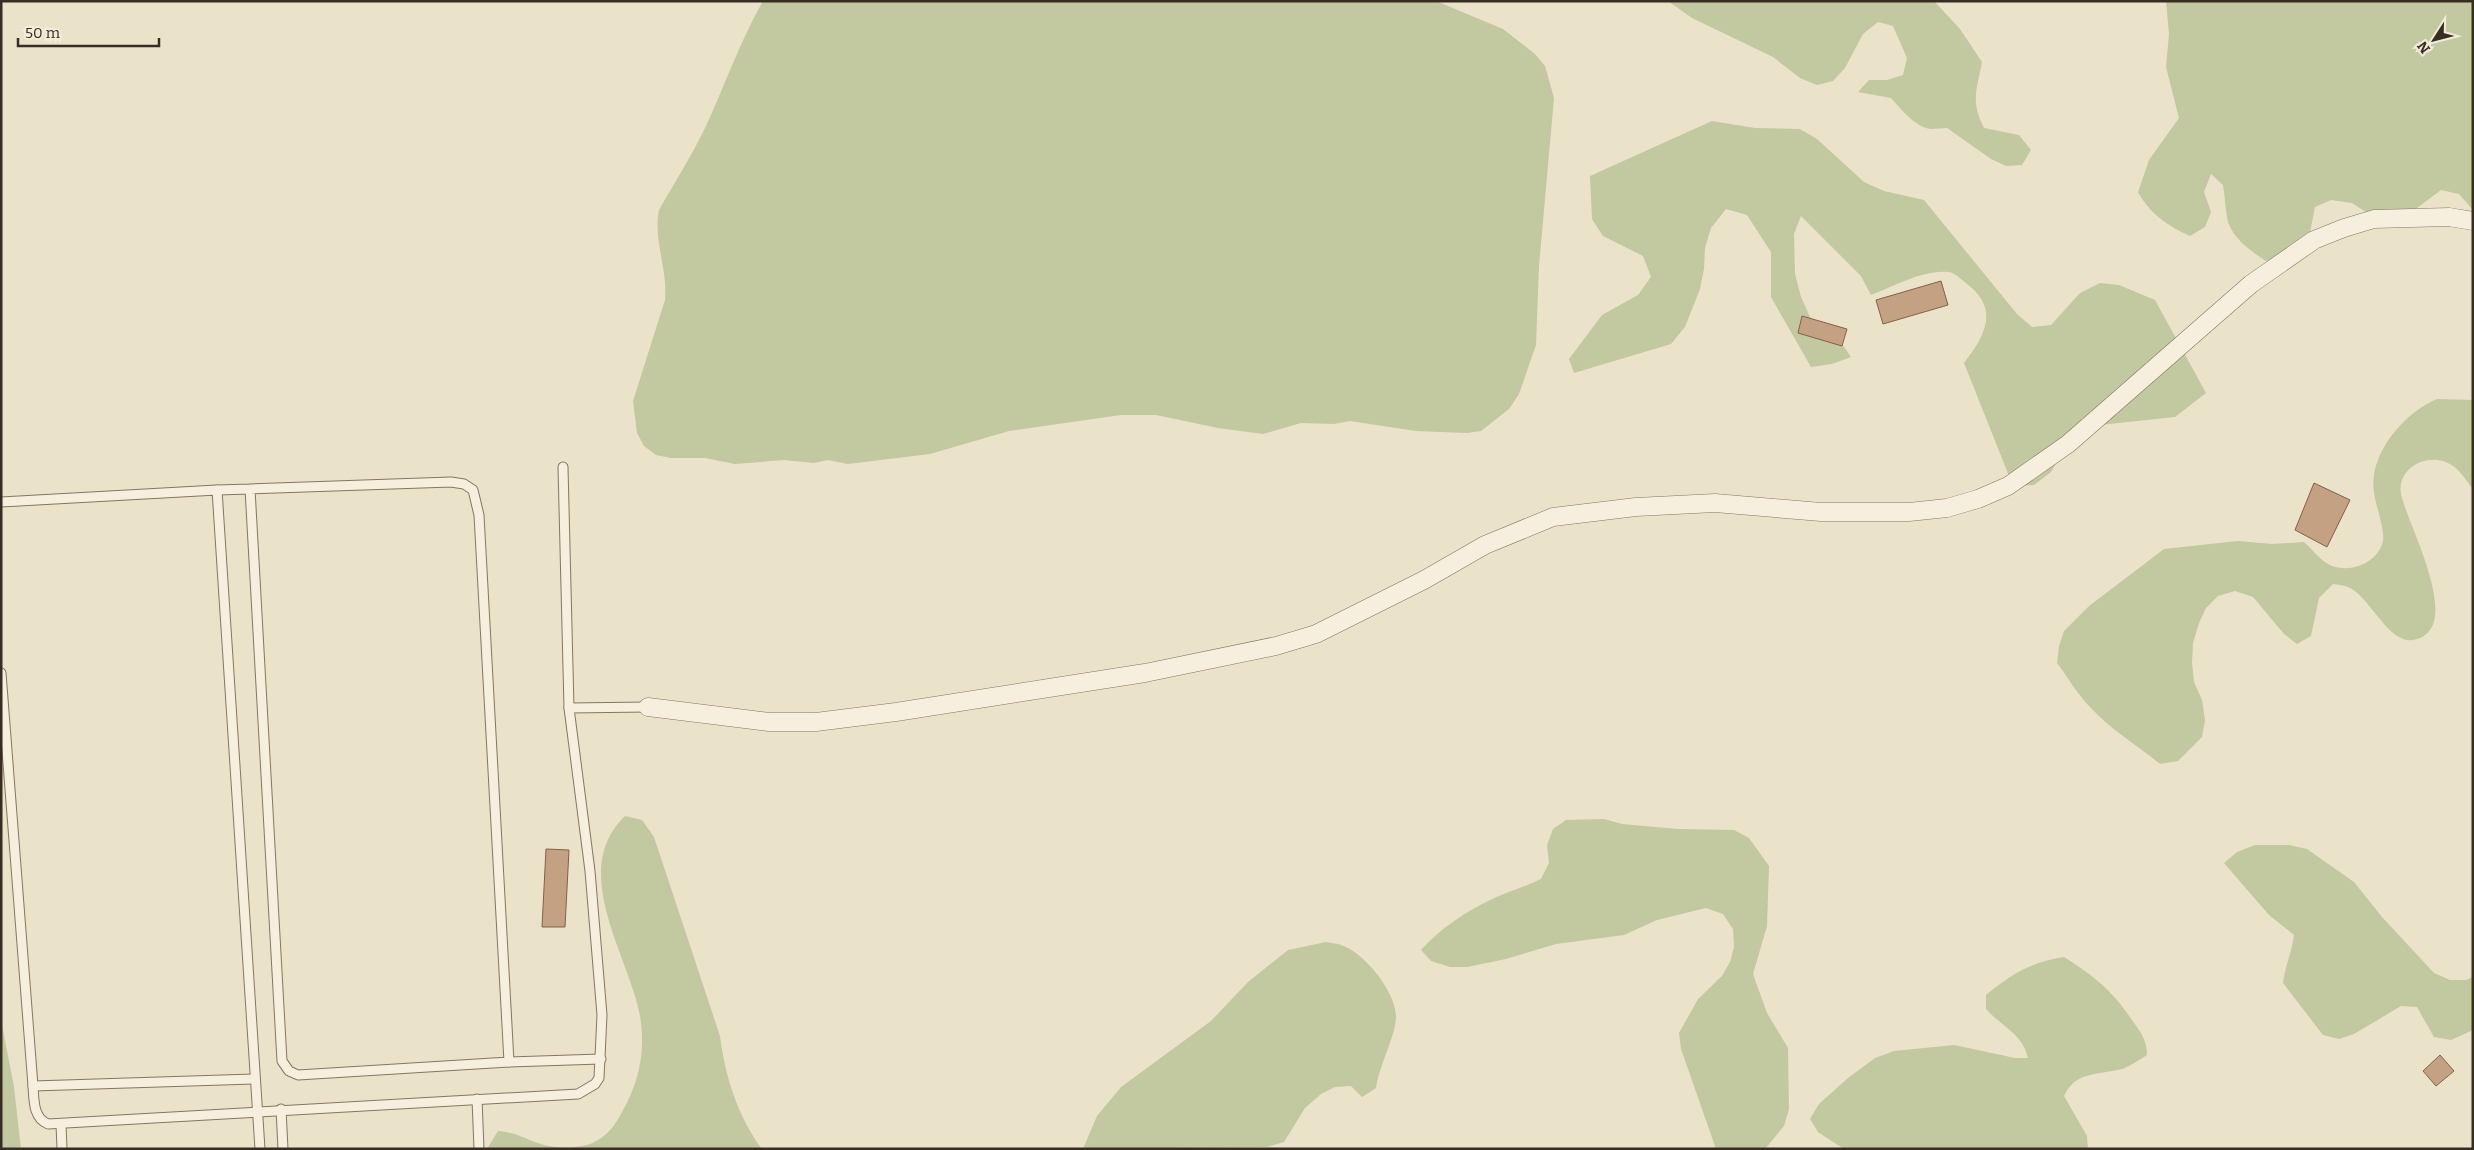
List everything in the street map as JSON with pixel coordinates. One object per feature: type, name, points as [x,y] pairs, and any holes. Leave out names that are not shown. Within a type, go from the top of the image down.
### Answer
[{"type":"street","points":[[648,707],[769,722],[816,722],[896,712],[1145,673],[1267,648],[1316,634],[1424,580],[1486,544],[1553,517],[1636,507],[1715,503],[1821,512],[1909,512],[1947,508],[1978,499],[2008,486],[2068,444],[2252,284],[2314,240],[2374,219],[2449,217],[2473,221]]},
{"type":"lane","points":[[1,673],[33,1086],[39,1119],[48,1124],[60,1124],[257,1111],[578,1094],[595,1084],[599,1078],[602,1015],[590,871],[569,708],[563,467]]},
{"type":"lane","points":[[1,502],[217,490],[452,482],[470,486],[476,496],[480,524],[509,1062]]},
{"type":"lane","points":[[250,489],[282,1061],[288,1071],[298,1075],[509,1062],[601,1059]]},
{"type":"lane","points":[[217,490],[260,1149]]},
{"type":"lane","points":[[569,708],[648,707]]},
{"type":"lane","points":[[33,1086],[254,1079]]},
{"type":"lane","points":[[477,1099],[479,1149]]},
{"type":"lane","points":[[281,1110],[283,1149]]},
{"type":"lane","points":[[60,1124],[62,1149]]},
{"type":"green space","points":[[763,1],[1436,1],[1503,29],[1535,54],[1545,66],[1554,98],[1539,266],[1536,345],[1519,394],[1509,409],[1481,431],[1467,433],[1416,431],[1350,421],[1334,424],[1301,423],[1263,434],[1218,428],[1156,415],[1121,415],[1009,431],[930,454],[848,464],[828,460],[814,463],[784,460],[735,464],[705,458],[671,458],[656,455],[644,446],[637,433],[633,401],[665,300],[658,232],[659,210],[706,126],[740,47]]},
{"type":"green space","points":[[1668,1],[1934,1],[1960,29],[1982,62],[1976,102],[1984,128],[2019,135],[2031,150],[2022,165],[2006,166],[1991,159],[1947,128],[1930,129],[1924,127],[1908,116],[1891,98],[1858,92],[1869,80],[1887,80],[1903,75],[1907,58],[1893,26],[1878,22],[1863,34],[1845,68],[1833,81],[1817,85],[1800,78],[1773,57],[1692,18]]},
{"type":"green space","points":[[2166,1],[2473,1],[2473,210],[2459,194],[2441,190],[2413,211],[2369,214],[2352,203],[2331,200],[2315,207],[2309,237],[2284,258],[2266,261],[2242,243],[2232,231],[2227,217],[2223,185],[2211,174],[2204,192],[2211,212],[2205,227],[2190,236],[2174,228],[2148,207],[2138,192],[2149,160],[2179,118],[2166,67],[2169,34]]},
{"type":"green space","points":[[1712,121],[1755,128],[1800,129],[1817,139],[1864,182],[1884,191],[1924,200],[2017,314],[2032,327],[2051,325],[2080,293],[2100,283],[2119,285],[2155,300],[2206,393],[2175,417],[2090,426],[2072,438],[2051,472],[2034,485],[2013,486],[1964,363],[1978,343],[1986,323],[1983,303],[1977,293],[1953,273],[1938,272],[1919,276],[1871,295],[1861,276],[1801,216],[1794,234],[1795,274],[1801,297],[1810,317],[1840,341],[1851,357],[1832,364],[1811,367],[1771,297],[1771,252],[1747,215],[1726,209],[1711,228],[1705,248],[1704,269],[1700,289],[1685,327],[1671,344],[1574,373],[1569,359],[1602,315],[1638,295],[1651,277],[1643,256],[1603,236],[1592,219],[1590,176]]},
{"type":"green space","points":[[2437,399],[2473,400],[2473,489],[2456,468],[2445,461],[2435,460],[2417,463],[2404,476],[2401,484],[2401,494],[2405,509],[2422,551],[2435,598],[2435,618],[2428,632],[2413,640],[2395,635],[2356,592],[2346,586],[2333,584],[2319,598],[2311,636],[2297,644],[2284,634],[2253,597],[2235,591],[2218,596],[2206,608],[2199,623],[2193,643],[2192,663],[2194,682],[2202,700],[2205,720],[2202,737],[2178,761],[2160,764],[2107,723],[2085,702],[2057,663],[2059,646],[2064,631],[2089,606],[2164,549],[2238,541],[2272,544],[2304,542],[2323,561],[2330,565],[2346,568],[2362,565],[2369,561],[2380,549],[2383,541],[2383,530],[2374,492],[2377,463],[2391,436],[2401,424],[2425,405]]},
{"type":"green space","points":[[625,816],[642,820],[654,837],[720,1036],[725,1066],[734,1096],[739,1110],[762,1149],[487,1149],[498,1131],[511,1133],[553,1147],[582,1146],[595,1142],[601,1139],[614,1125],[637,1079],[642,1042],[640,1016],[634,992],[607,914],[602,887],[602,862],[609,838]]},
{"type":"green space","points":[[1604,819],[1622,824],[1678,829],[1734,830],[1749,838],[1769,866],[1767,926],[1753,974],[1767,1013],[1788,1048],[1789,1109],[1784,1126],[1765,1149],[1716,1149],[1681,1049],[1679,1033],[1698,999],[1722,976],[1730,962],[1734,947],[1733,929],[1723,914],[1706,908],[1657,920],[1624,935],[1556,944],[1506,959],[1467,967],[1450,967],[1431,961],[1421,950],[1445,928],[1471,910],[1496,897],[1541,879],[1549,863],[1547,845],[1553,829],[1566,820]]},
{"type":"green space","points":[[2255,845],[2289,845],[2307,849],[2354,882],[2382,917],[2434,973],[2450,980],[2466,980],[2473,977],[2473,1030],[2451,1040],[2434,1037],[2417,1007],[2401,1006],[2354,1034],[2339,1039],[2323,1035],[2283,983],[2294,935],[2269,915],[2224,863],[2237,852]]},
{"type":"green space","points":[[1326,942],[1339,944],[1350,949],[1369,965],[1385,986],[1395,1008],[1395,1026],[1376,1088],[1362,1097],[1351,1086],[1335,1087],[1321,1094],[1305,1108],[1284,1142],[1267,1147],[1083,1149],[1097,1116],[1121,1087],[1211,1021],[1248,982],[1288,950]]},
{"type":"green space","points":[[2064,957],[2094,978],[2117,1000],[2141,1033],[2147,1050],[2147,1055],[2122,1069],[2081,1078],[2074,1082],[2064,1096],[2087,1136],[2088,1149],[1844,1149],[1818,1132],[1810,1119],[1819,1104],[1848,1078],[1875,1058],[1894,1051],[1954,1045],[2015,1058],[2028,1058],[2016,1036],[1986,1009],[1986,995],[2022,970],[2041,962]]},
{"type":"green space","points":[[1,1020],[14,1087],[21,1149],[1,1149]]},
{"type":"building","points":[[1941,281],[1948,305],[1883,324],[1876,300]]},
{"type":"building","points":[[1802,316],[1847,329],[1842,346],[1798,333]]},
{"type":"building","points":[[2314,483],[2350,500],[2327,547],[2295,530]]},
{"type":"building","points":[[546,849],[569,850],[565,927],[542,927]]},
{"type":"building","points":[[2440,1055],[2454,1071],[2436,1086],[2423,1071]]}]
